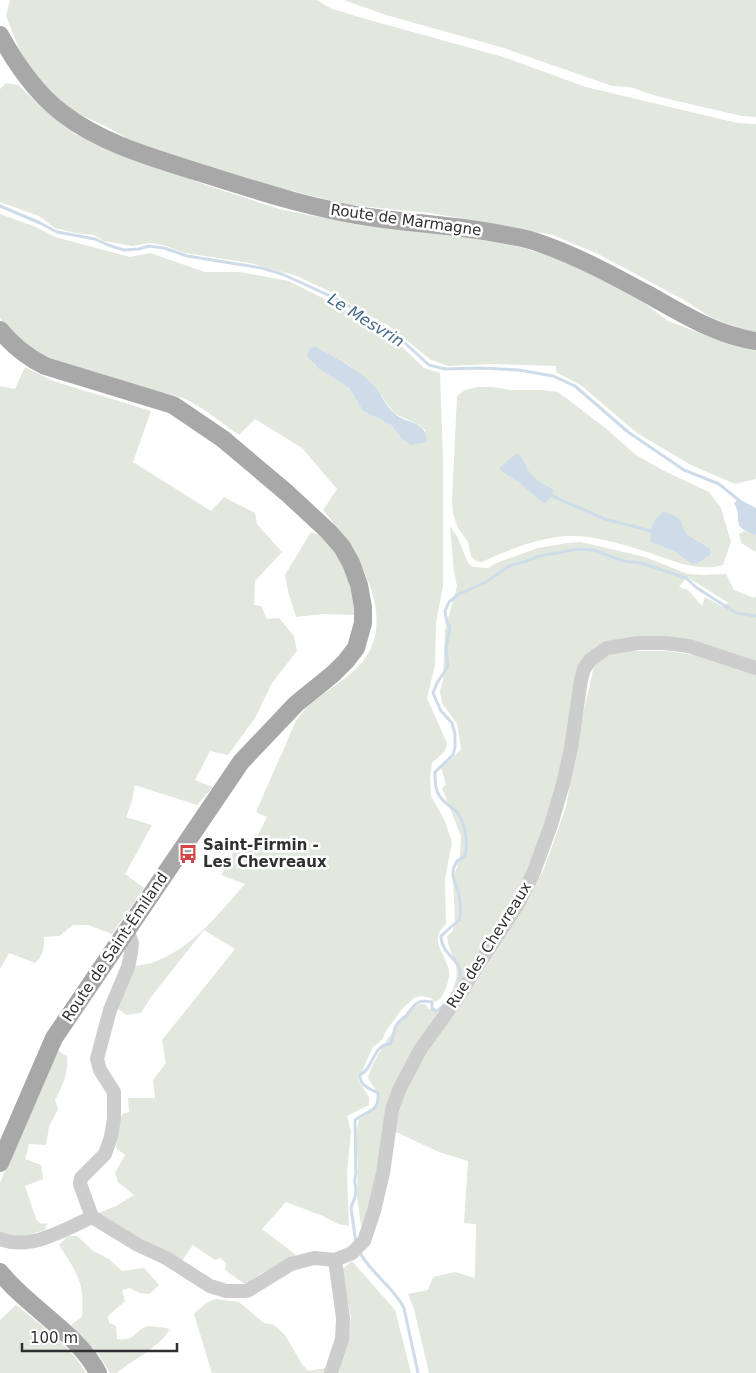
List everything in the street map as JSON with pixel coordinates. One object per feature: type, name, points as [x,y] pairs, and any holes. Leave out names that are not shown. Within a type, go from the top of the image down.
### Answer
[{"type":"main road","name":"Route de Marmagne","points":[[2,46],[38,90],[63,114],[89,132],[120,145],[253,190],[322,208],[382,219],[478,229],[541,243],[609,273],[706,327],[725,334],[756,341]]},
{"type":"main road","name":"Route de Saint-Émiland","points":[[0,330],[28,358],[45,366],[165,402],[192,416],[287,492],[328,530],[342,547],[351,563],[359,585],[363,608],[363,623],[356,648],[333,674],[296,704],[241,762],[54,1038],[0,1163]]},
{"type":"main road","points":[[0,1272],[10,1285],[79,1347],[98,1373]]},
{"type":"street","name":"Rue des Chevreaux","points":[[335,1260],[357,1248],[364,1241],[374,1211],[383,1173],[392,1110],[399,1090],[420,1050],[460,994],[518,904],[533,874],[552,825],[563,784],[581,680],[584,669],[590,660],[607,648],[638,643],[664,643],[689,646],[756,668]]},
{"type":"street","points":[[127,929],[132,943],[129,960],[110,1010],[98,1058],[100,1070],[114,1092],[114,1119],[111,1136],[105,1154],[81,1178],[80,1184],[92,1217],[138,1245],[166,1258],[210,1286],[226,1291],[247,1291],[291,1264],[314,1258],[335,1260],[343,1318],[342,1339],[331,1373]]},
{"type":"street","points":[[0,1239],[25,1244],[92,1217]]},
{"type":"shaded area","points":[[10,0],[317,0],[330,8],[503,57],[586,87],[737,123],[756,124],[756,333],[747,332],[709,316],[684,300],[600,255],[553,235],[431,213],[350,205],[256,182],[138,145],[109,128],[77,113],[50,94],[24,61],[6,16]]},
{"type":"shaded area","points":[[344,0],[756,0],[756,117],[742,116],[681,102],[630,87],[612,86],[504,48],[386,15]]},
{"type":"shaded area","points":[[6,83],[18,85],[50,115],[75,134],[200,183],[279,209],[313,216],[460,235],[524,248],[595,274],[643,302],[668,321],[721,341],[756,348],[756,479],[735,484],[691,465],[637,433],[582,386],[556,372],[556,366],[492,364],[449,366],[431,360],[388,325],[366,314],[339,296],[297,276],[250,263],[185,253],[163,245],[150,243],[132,246],[104,241],[94,235],[55,228],[39,216],[0,202],[0,89]]},
{"type":"shaded area","points":[[0,214],[36,227],[55,237],[130,257],[150,253],[205,272],[240,272],[289,281],[346,310],[392,337],[424,368],[440,373],[443,459],[443,586],[436,623],[435,665],[427,698],[447,743],[445,751],[432,763],[430,777],[431,796],[444,819],[452,842],[445,879],[446,924],[438,935],[439,945],[449,970],[449,978],[443,994],[437,1001],[435,1002],[431,998],[422,996],[414,998],[402,1009],[386,1031],[382,1040],[373,1047],[358,1080],[369,1097],[369,1105],[347,1116],[351,1131],[347,1172],[349,1226],[338,1224],[323,1216],[286,1202],[262,1229],[296,1255],[260,1274],[246,1285],[225,1270],[226,1263],[220,1258],[215,1260],[193,1245],[182,1261],[96,1214],[116,1206],[134,1195],[118,1182],[115,1173],[125,1155],[116,1148],[122,1114],[129,1112],[128,1098],[155,1098],[153,1080],[166,1063],[162,1040],[235,949],[204,930],[151,997],[141,1013],[126,1015],[118,1009],[133,966],[156,961],[184,946],[206,927],[245,884],[221,875],[235,850],[251,849],[267,817],[256,812],[298,718],[314,701],[351,674],[366,657],[374,639],[377,619],[374,599],[358,560],[323,510],[337,489],[302,448],[255,419],[239,435],[184,398],[89,373],[48,358],[14,334],[0,318]],"holes":[[[315,346],[349,365],[375,387],[395,414],[420,425],[426,431],[401,438],[391,425],[363,411],[349,388],[313,364]]]},
{"type":"shaded area","points":[[25,367],[53,381],[151,411],[133,462],[211,511],[224,497],[255,513],[257,524],[282,552],[255,581],[254,605],[261,606],[267,619],[279,618],[294,636],[297,651],[272,683],[255,718],[228,755],[210,751],[195,780],[213,787],[197,805],[135,785],[126,817],[152,825],[125,874],[144,888],[112,934],[88,925],[73,925],[59,936],[44,937],[43,951],[35,963],[9,953],[0,969],[0,386],[15,389]]},
{"type":"shaded area","points":[[477,387],[558,392],[604,427],[636,455],[664,471],[709,492],[721,508],[731,542],[723,565],[712,567],[691,566],[617,543],[590,537],[574,536],[563,536],[539,541],[514,548],[482,562],[476,561],[471,556],[468,542],[458,528],[453,514],[452,501],[457,396],[465,390]]},
{"type":"shaded area","points":[[450,527],[457,536],[468,563],[473,567],[488,568],[496,563],[538,548],[581,542],[645,557],[688,574],[726,574],[734,590],[754,598],[756,596],[756,663],[646,638],[618,639],[588,654],[574,681],[565,750],[544,835],[509,912],[445,1004],[454,987],[457,972],[447,936],[452,932],[455,923],[453,880],[460,856],[461,836],[442,788],[446,785],[441,767],[461,749],[457,724],[442,703],[440,691],[443,680],[445,630],[457,586]],"holes":[[[687,577],[727,602],[723,607],[705,597],[702,606],[688,590],[679,587]]]},
{"type":"shaded area","points":[[744,531],[756,535],[756,552],[741,543],[739,534]]},
{"type":"shaded area","points":[[311,532],[324,538],[338,555],[350,585],[357,615],[323,614],[296,617],[285,575]]},
{"type":"shaded area","points":[[628,651],[667,651],[702,656],[756,673],[756,1373],[429,1373],[414,1309],[408,1294],[428,1290],[433,1277],[455,1272],[475,1278],[476,1224],[464,1223],[468,1161],[439,1152],[394,1131],[406,1084],[422,1057],[476,983],[519,915],[544,869],[566,807],[580,727],[594,666],[609,654]]},
{"type":"shaded area","points":[[420,1004],[425,1004],[429,1009],[436,1010],[439,1017],[414,1052],[366,1219],[361,1226],[357,1196],[358,1163],[356,1135],[359,1119],[374,1107],[379,1095],[368,1078],[375,1060],[389,1037],[405,1016]]},
{"type":"shaded area","points":[[58,1051],[67,1056],[67,1068],[61,1089],[55,1100],[58,1109],[49,1127],[46,1145],[29,1144],[25,1159],[41,1165],[43,1179],[25,1186],[36,1219],[41,1224],[47,1223],[45,1230],[20,1237],[0,1233],[0,1183]]},
{"type":"shaded area","points":[[68,1236],[77,1236],[93,1251],[109,1259],[122,1271],[144,1268],[159,1285],[149,1294],[140,1293],[130,1288],[122,1290],[125,1301],[108,1316],[109,1323],[116,1326],[117,1339],[130,1338],[147,1326],[170,1329],[153,1348],[117,1373],[110,1373],[99,1355],[71,1325],[82,1317],[83,1305],[78,1278],[59,1245]]},
{"type":"shaded area","points":[[352,1261],[395,1310],[411,1373],[339,1373],[351,1317],[341,1270]]},
{"type":"shaded area","points":[[216,1299],[239,1302],[264,1323],[274,1325],[285,1335],[308,1371],[326,1368],[325,1373],[212,1373],[194,1314],[206,1303]]},
{"type":"shaded area","points":[[16,1305],[63,1344],[86,1373],[0,1373],[0,1320]]},
{"type":"water","points":[[315,346],[363,376],[376,388],[394,413],[422,428],[427,441],[411,445],[401,438],[391,425],[363,411],[349,388],[318,368],[307,356],[309,349]]},
{"type":"water","points":[[517,453],[532,476],[554,490],[552,496],[545,503],[501,471],[500,467]]},
{"type":"water","points":[[739,499],[756,508],[756,535],[747,532],[739,525],[737,509],[734,503]]},
{"type":"water","points":[[664,512],[674,515],[680,520],[686,534],[710,549],[711,554],[698,563],[692,564],[674,551],[651,542],[653,524]]},
{"type":"waterway","name":"Le Mesvrin","points":[[0,206],[57,232],[95,239],[124,250],[149,246],[164,248],[187,256],[262,268],[282,274],[339,300],[394,333],[429,365],[445,369],[519,370],[553,376],[575,386],[628,432],[684,470],[719,484],[741,502]]},
{"type":"waterway","points":[[552,496],[605,519],[651,531]]},
{"type":"waterway","points":[[457,987],[460,970],[446,950],[441,936],[460,919],[459,894],[453,871],[458,860],[465,856],[466,839],[462,821],[456,811],[441,798],[436,789],[435,772],[453,755],[455,734],[452,723],[441,711],[433,693],[448,666],[446,649],[450,626],[447,623],[445,611],[449,602],[459,594],[486,582],[509,566],[540,556],[578,549],[593,550],[623,561],[641,563],[686,578],[697,588],[736,613],[756,616]]},
{"type":"waterway","points":[[356,1243],[351,1208],[356,1191],[355,1120],[372,1110],[377,1104],[378,1099],[378,1093],[363,1084],[360,1075],[368,1067],[380,1048],[390,1044],[397,1024],[416,1004],[422,1001],[432,1002],[432,1009],[437,1011],[452,994]]},
{"type":"waterway","points":[[359,1251],[404,1308],[418,1373]]},
{"type":"place","name":"Saint-Firmin - Les Chevreaux","points":[[188,854]]}]
